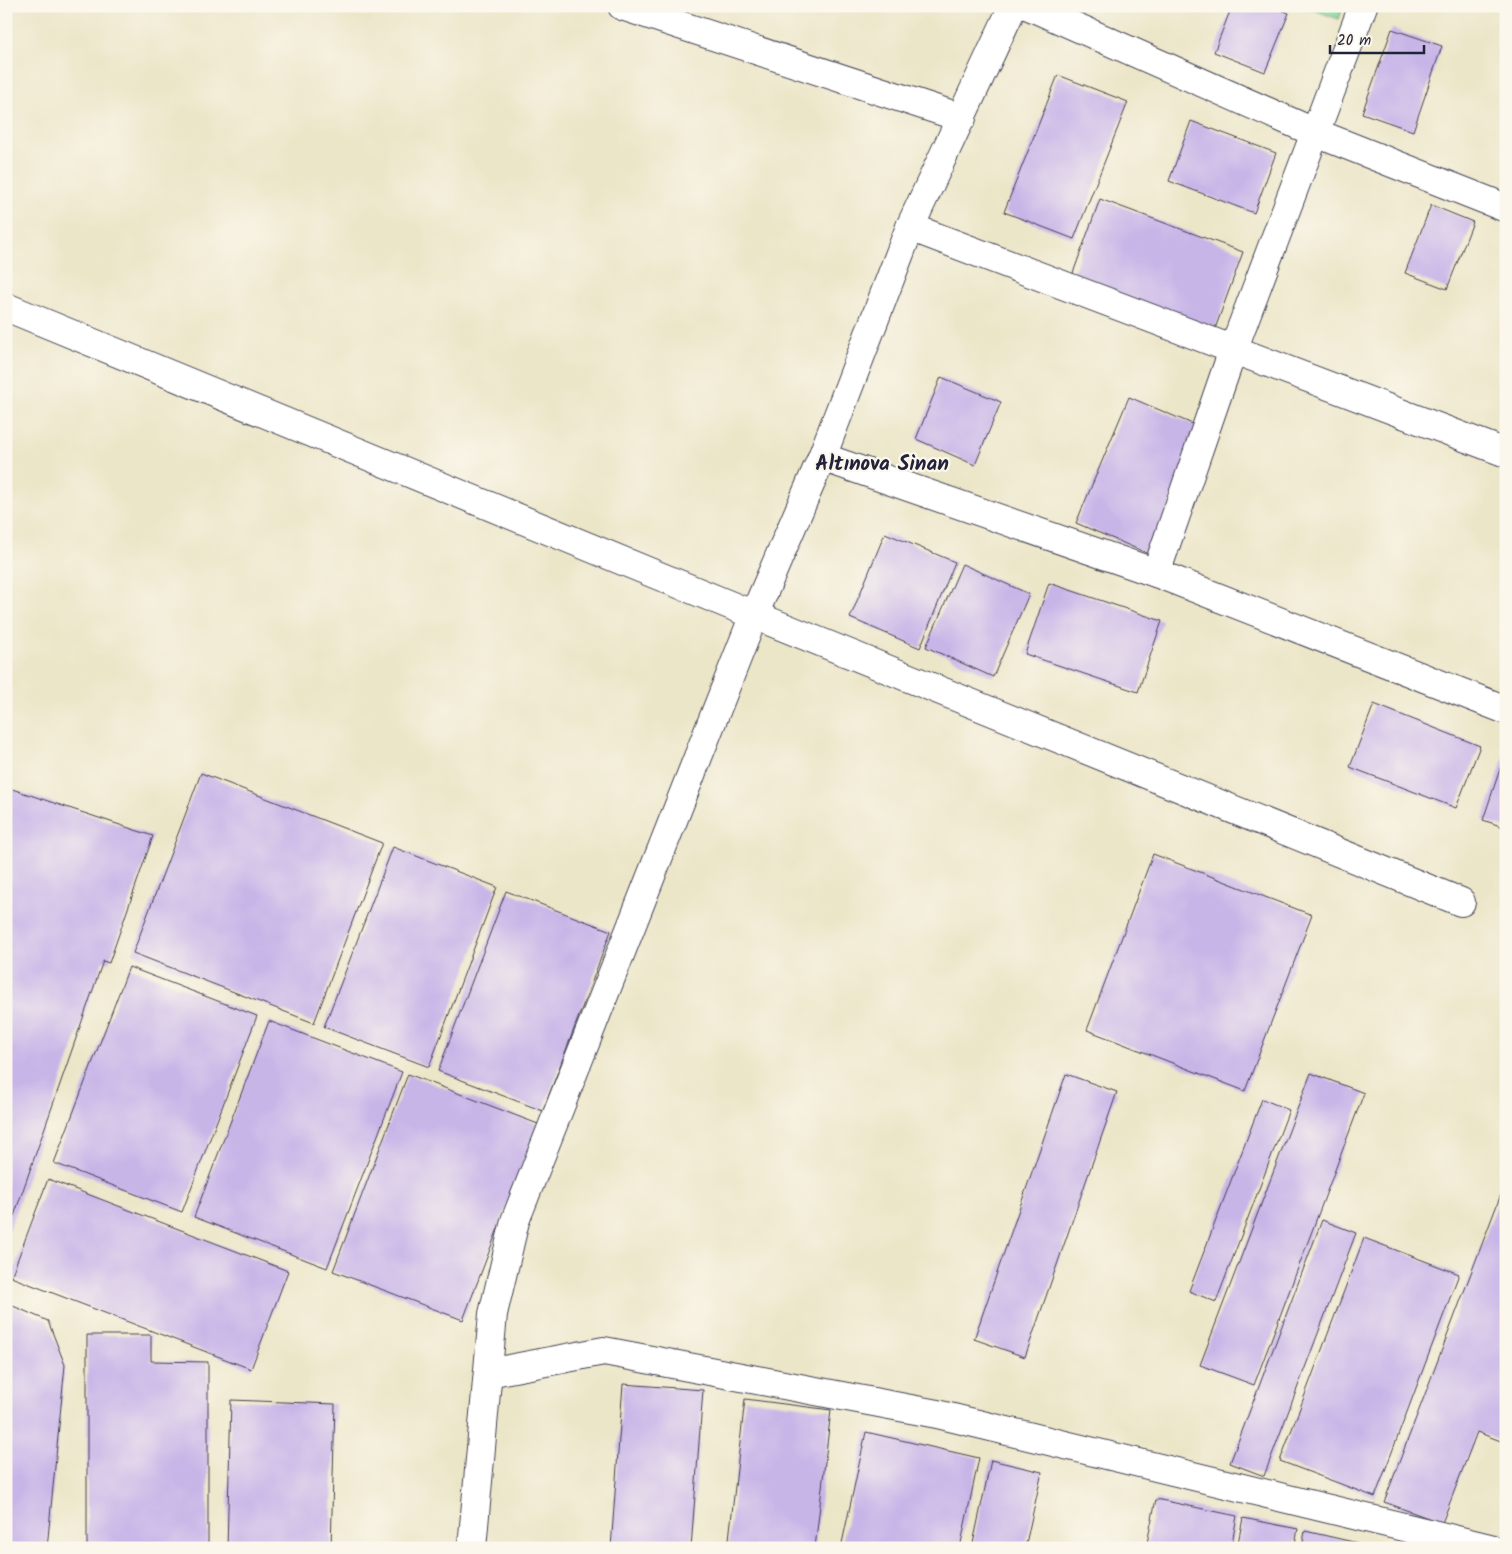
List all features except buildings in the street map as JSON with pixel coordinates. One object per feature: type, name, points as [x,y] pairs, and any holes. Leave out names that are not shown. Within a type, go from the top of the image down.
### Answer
[{"type":"street","points":[[622,6],[685,16],[962,118]]},
{"type":"street","points":[[472,1548],[493,1314],[515,1221],[754,615],[822,457],[910,227],[1013,6]]},
{"type":"street","points":[[1029,6],[1316,133],[1506,208]]},
{"type":"street","points":[[1156,573],[1233,350],[1363,6]]},
{"type":"street","points":[[910,227],[1506,453]]},
{"type":"street","points":[[6,307],[754,615],[1461,902]]},
{"type":"street","points":[[822,457],[1156,573],[1506,710]]},
{"type":"street","points":[[488,1373],[604,1351],[937,1414],[1490,1548]]},
{"type":"green space","points":[[1303,6],[1343,6],[1339,19]]},
{"type":"district","name":"Altınova Sinan","points":[[882,464]]}]
